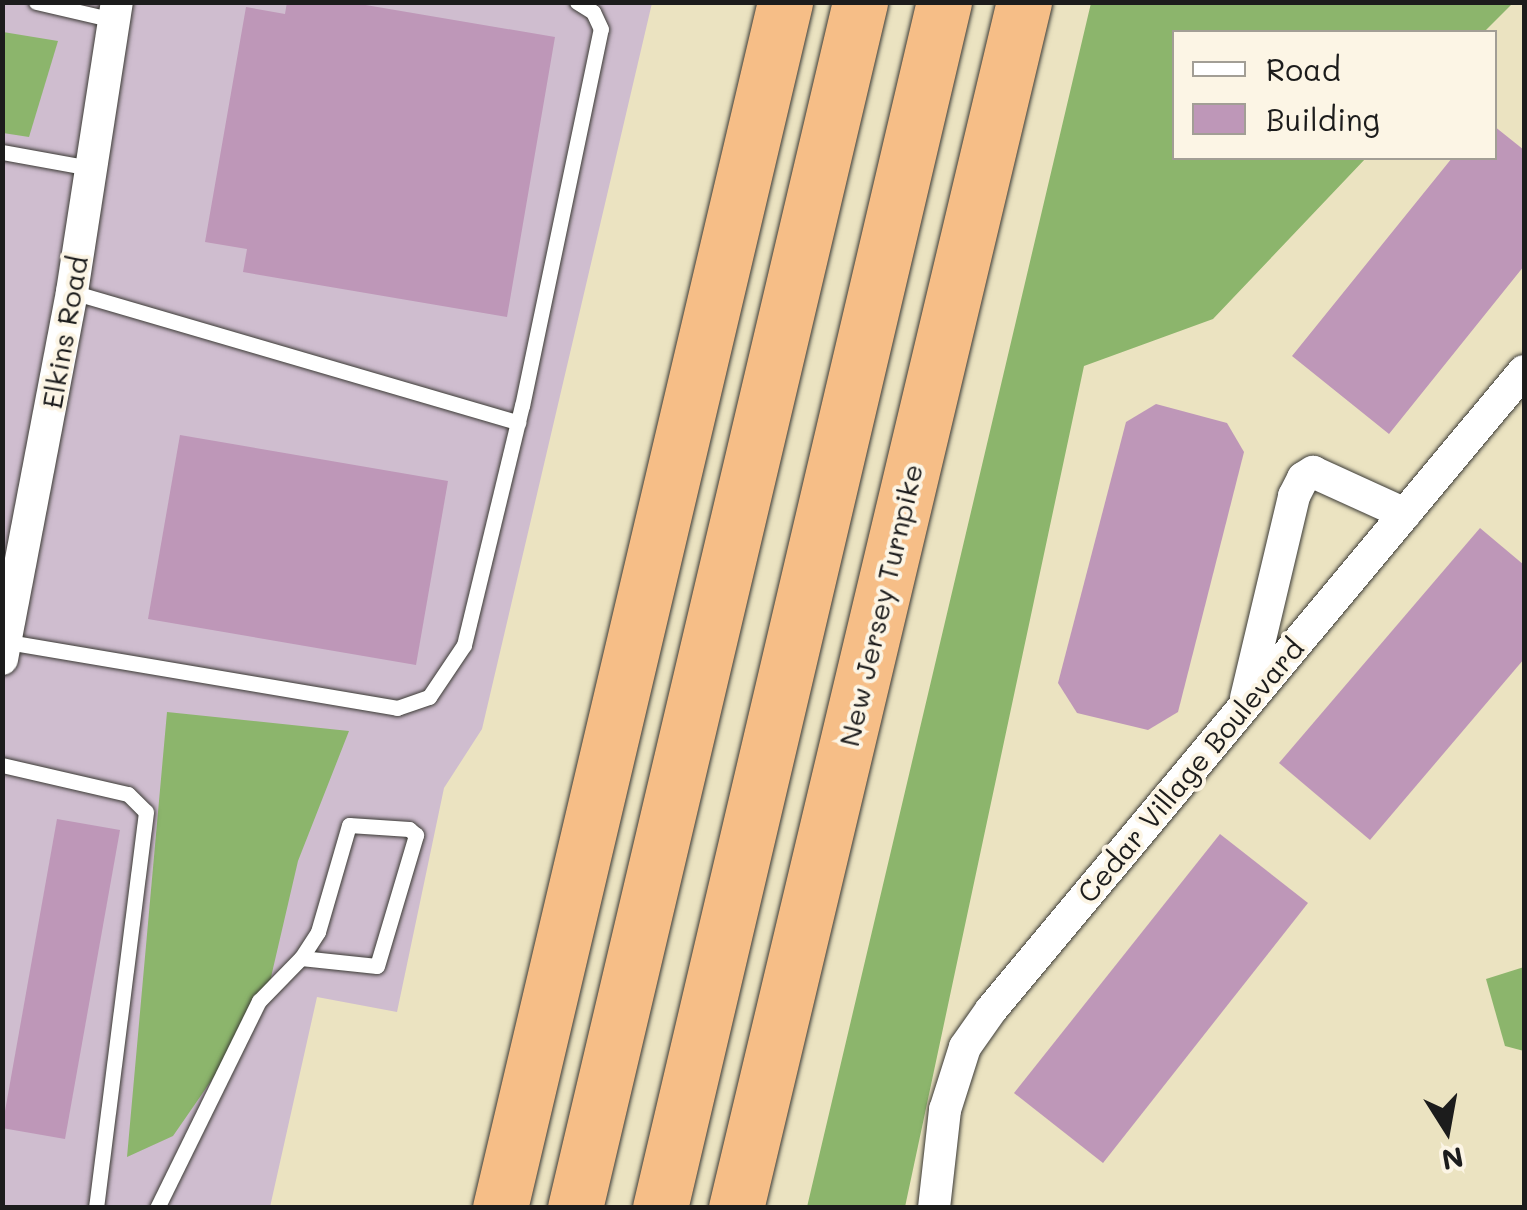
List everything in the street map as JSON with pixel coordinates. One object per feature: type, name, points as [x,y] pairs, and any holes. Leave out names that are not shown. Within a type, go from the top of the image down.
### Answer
[{"type":"highway","points":[[500,1208],[784,2]]},
{"type":"highway","points":[[575,1208],[860,2]]},
{"type":"highway","points":[[660,1208],[944,2]]},
{"type":"highway","name":"New Jersey Turnpike","points":[[736,1208],[1024,2]]},
{"type":"street","name":"Elkins Road","points":[[4,648],[72,292],[115,12]]},
{"type":"street","name":"Cedar Village Boulevard","points":[[934,1208],[945,1110],[966,1047],[1524,370]]},
{"type":"street","points":[[1245,704],[1294,496],[1304,478],[1313,472],[1404,514]]},
{"type":"lane","points":[[36,2],[115,12]]},
{"type":"lane","points":[[4,648],[398,708],[428,696],[464,645],[518,422],[601,30],[592,12],[577,2]]},
{"type":"lane","points":[[2,152],[91,168]]},
{"type":"lane","points":[[72,292],[208,326],[240,346],[518,422]]},
{"type":"lane","points":[[2,764],[128,794],[146,812],[96,1208]]},
{"type":"lane","points":[[157,1208],[259,1002],[301,958],[318,932],[349,825],[409,828],[416,836],[377,966],[301,958]]},
{"type":"shaded area","points":[[2,3],[652,3],[482,729],[444,788],[397,1012],[317,997],[270,1207],[3,1207]]},
{"type":"green space","points":[[1091,3],[1513,3],[1486,30],[1172,30],[1172,160],[1364,160],[1213,319],[1084,366],[905,1207],[807,1207]]},
{"type":"green space","points":[[3,32],[58,41],[29,137],[3,133]]},
{"type":"green space","points":[[167,712],[349,731],[298,861],[265,1003],[173,1136],[127,1157]]},
{"type":"green space","points":[[1524,967],[1524,1051],[1505,1046],[1486,979]]},
{"type":"building","points":[[287,2],[348,2],[555,37],[507,317],[243,272],[247,249],[205,242],[246,7],[285,14]]},
{"type":"building","points":[[1497,128],[1524,150],[1524,266],[1389,434],[1292,356],[1450,160],[1497,160]]},
{"type":"building","points":[[1156,404],[1227,423],[1244,452],[1178,712],[1148,730],[1077,713],[1058,683],[1126,422]]},
{"type":"building","points":[[180,435],[448,481],[416,665],[148,619]]},
{"type":"building","points":[[1480,528],[1524,565],[1524,659],[1370,840],[1279,763]]},
{"type":"building","points":[[57,819],[120,830],[65,1139],[2,1128]]},
{"type":"building","points":[[1220,834],[1308,903],[1103,1163],[1014,1093]]}]
